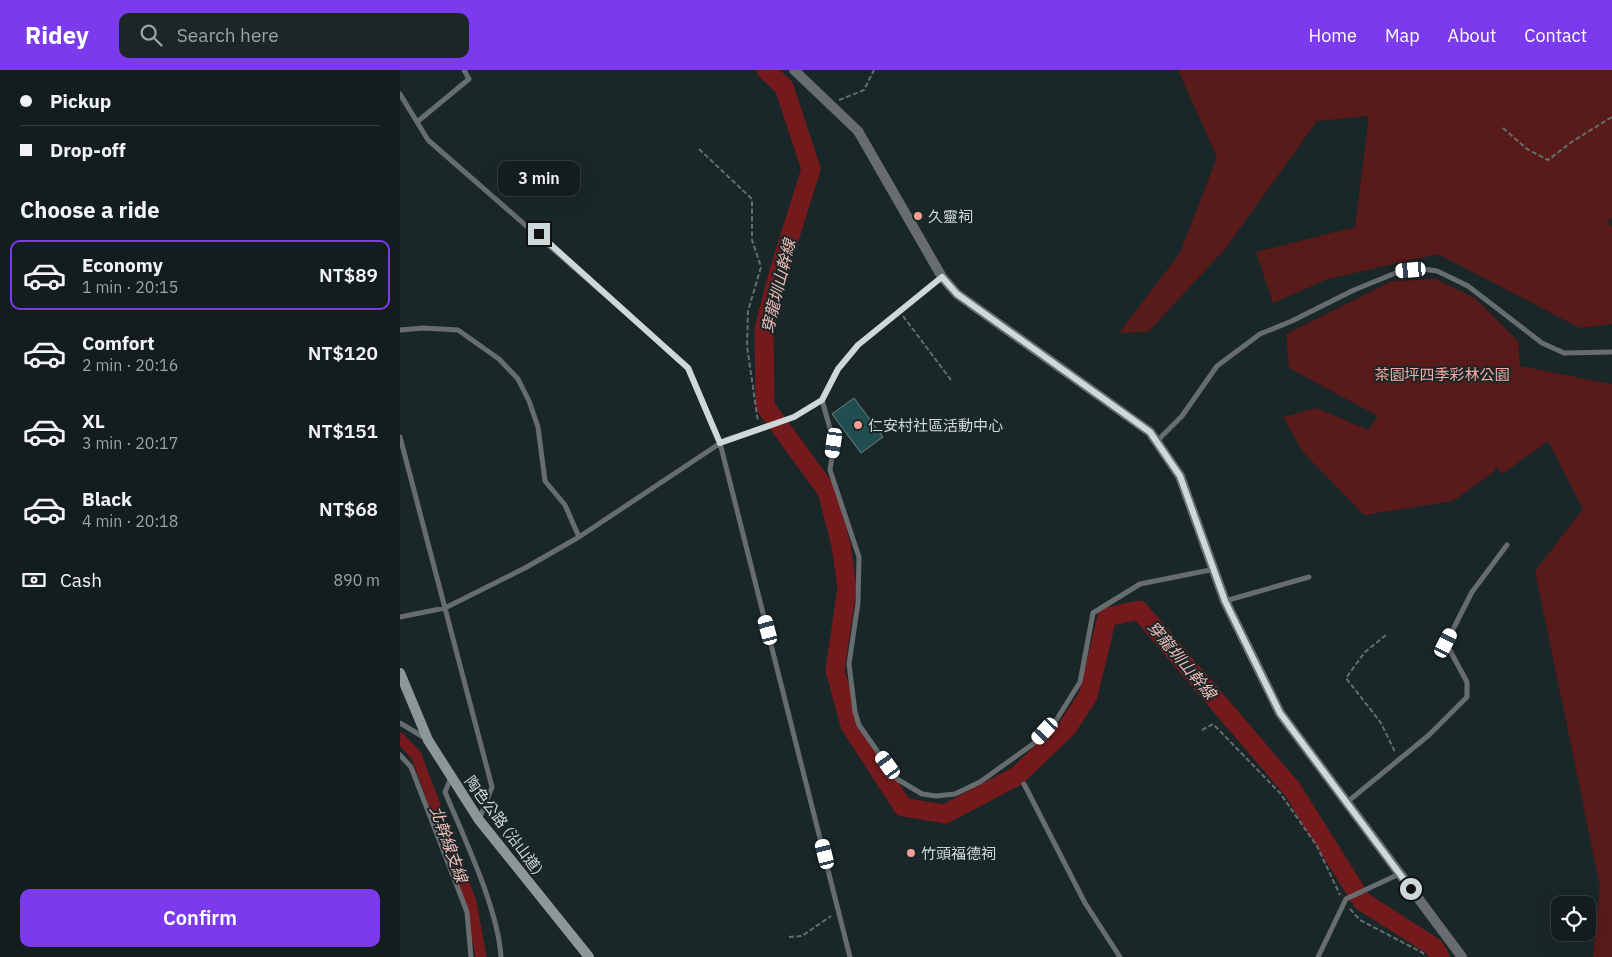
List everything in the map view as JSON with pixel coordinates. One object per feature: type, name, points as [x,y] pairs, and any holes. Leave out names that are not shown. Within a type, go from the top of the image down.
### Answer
[{"type":"main road","name":"陶色公路 (沿山道)","points":[[400,673],[428,740],[478,820],[589,957]]},
{"type":"street","points":[[794,70],[858,131],[942,277],[957,294],[1150,432],[1180,476],[1225,601],[1280,713],[1345,803],[1462,957]]},
{"type":"lane","points":[[417,122],[469,79],[464,70]]},
{"type":"lane","points":[[400,94],[428,140],[688,368],[720,443],[850,957]]},
{"type":"lane","points":[[1156,442],[1182,416],[1217,366],[1260,334],[1292,322],[1354,290],[1398,272],[1423,269],[1437,271],[1460,282],[1542,343],[1564,353],[1612,352]]},
{"type":"lane","points":[[400,617],[445,608],[525,568],[579,537],[720,443],[794,417],[822,400],[838,369],[858,345],[942,277]]},
{"type":"lane","points":[[400,330],[423,328],[458,330],[499,359],[518,379],[529,400],[538,427],[545,481],[565,505],[579,537]]},
{"type":"lane","points":[[822,400],[834,443],[830,470],[859,557],[858,603],[849,664],[855,712],[859,725],[897,778],[922,794],[936,796],[955,794],[980,782],[1034,744],[1056,722],[1080,682],[1093,613],[1140,584],[1215,569]]},
{"type":"lane","points":[[400,437],[492,788],[478,820]]},
{"type":"lane","points":[[1345,803],[1398,758],[1429,735],[1466,697],[1467,682],[1446,643],[1472,592],[1507,545]]},
{"type":"lane","points":[[1225,601],[1309,577]]},
{"type":"lane","points":[[400,723],[428,740]]},
{"type":"lane","points":[[400,754],[411,767],[467,912],[471,957]]},
{"type":"lane","points":[[451,778],[445,792],[485,893],[500,944],[501,957]]},
{"type":"lane","points":[[1024,784],[1085,903],[1120,957]]},
{"type":"lane","points":[[1318,957],[1345,901],[1399,874]]},
{"type":"path","points":[[830,104],[864,90],[874,70]]},
{"type":"path","points":[[1504,128],[1527,149],[1548,160],[1573,141],[1612,117]]},
{"type":"path","points":[[699,149],[752,199],[752,240],[761,267],[748,311],[747,346],[759,430]]},
{"type":"path","points":[[900,312],[952,380]]},
{"type":"path","points":[[1386,635],[1365,652],[1346,678],[1381,723],[1398,758]]},
{"type":"path","points":[[1202,730],[1213,724],[1280,793],[1317,846],[1345,901],[1360,920],[1423,953],[1425,957]]},
{"type":"path","points":[[789,937],[802,936],[839,910]]},
{"type":"green space","points":[[1178,70],[1612,70],[1612,218],[1607,222],[1612,227],[1612,324],[1580,328],[1438,254],[1328,279],[1273,303],[1256,252],[1355,227],[1369,116],[1317,121],[1225,249],[1148,332],[1119,333],[1180,253],[1217,157]]},
{"type":"green space","name":"茶園坪四季彩林公園","points":[[1436,279],[1475,298],[1518,341],[1520,366],[1612,384],[1612,957],[1593,957],[1600,886],[1535,571],[1583,509],[1548,441],[1502,474],[1496,466],[1495,471],[1453,501],[1364,515],[1303,452],[1283,417],[1317,408],[1368,430],[1378,416],[1289,368],[1286,334],[1392,281]]},
{"type":"building","name":"仁安村社區活動中心","points":[[854,398],[883,437],[861,453],[832,414]]},
{"type":"waterway","name":"穿龍圳山幹線","points":[[766,70],[784,87],[811,169],[779,271],[764,329],[765,406],[827,491],[841,545],[847,588],[835,670],[850,725],[903,807],[945,814],[1017,776],[1067,728],[1088,696],[1107,617],[1139,610],[1292,789],[1362,901],[1434,947],[1440,957]]},
{"type":"waterway","name":"北幹線支線","points":[[400,738],[416,755],[471,902],[481,957]]},
{"type":"place","name":"久靈祠","points":[[918,216]]},
{"type":"place","name":"仁安村社區活動中心","points":[[858,425]]},
{"type":"place","name":"竹頭福德祠","points":[[911,853]]},
{"type":"route","points":[[539,234],[688,368],[720,443],[794,417],[822,400],[838,369],[858,345],[942,277],[957,294],[1150,432],[1180,476],[1225,601],[1280,713],[1345,803],[1411,889]]}]
